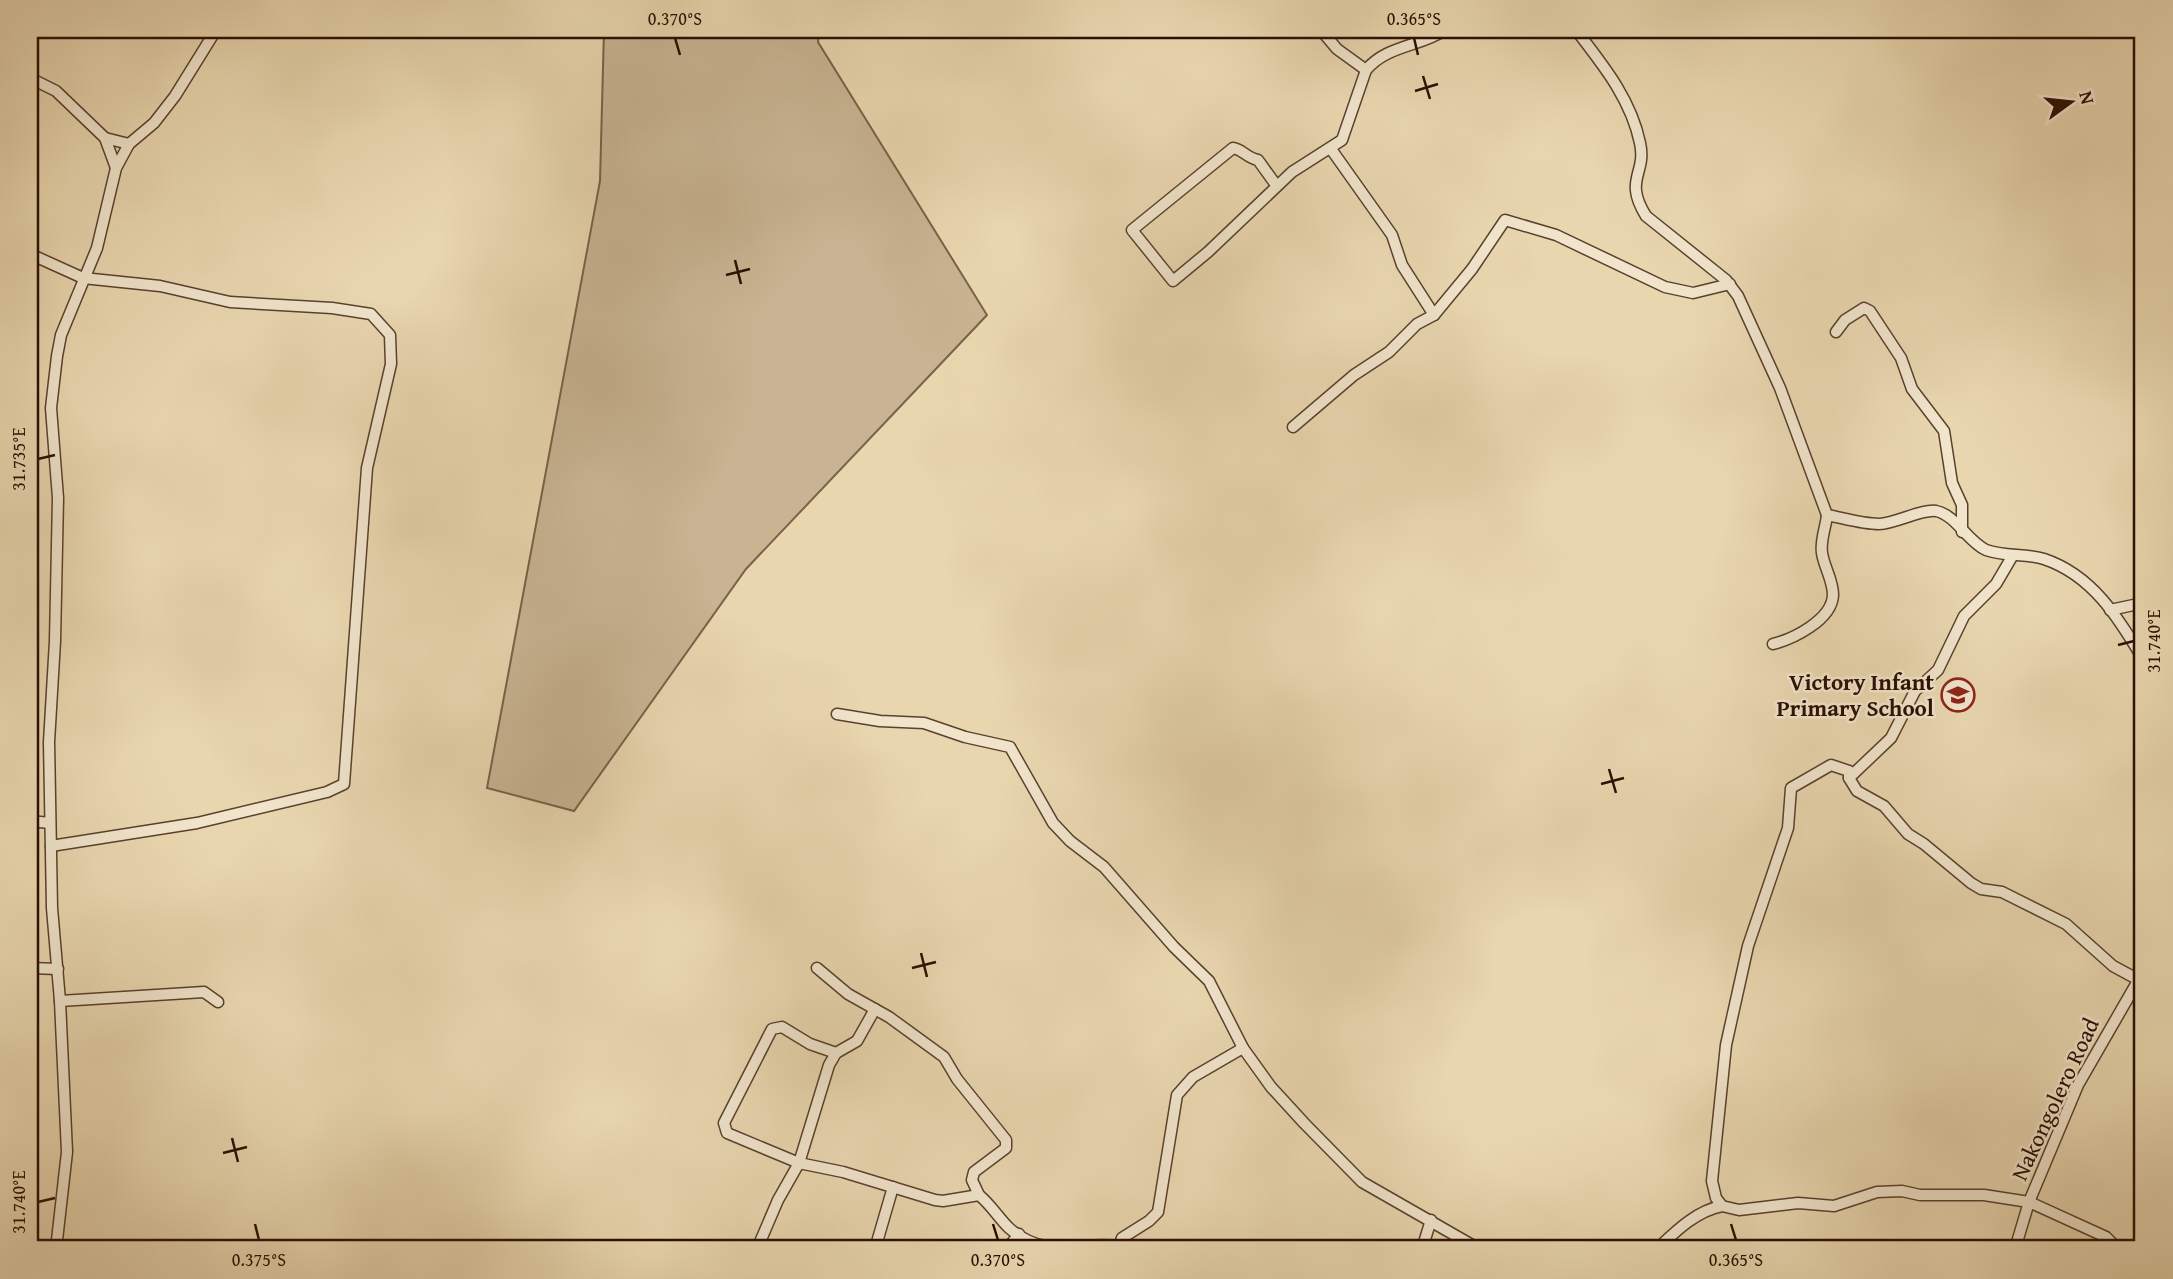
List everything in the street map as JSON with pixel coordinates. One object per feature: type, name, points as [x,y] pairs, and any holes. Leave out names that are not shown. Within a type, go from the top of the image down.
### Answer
[{"type":"street","points":[[57,1249],[67,1152],[50,823],[49,741],[55,642],[58,498],[51,408],[61,335],[97,248],[116,168],[129,144],[154,123],[175,96],[216,30]]},
{"type":"street","points":[[1321,30],[1332,44],[1366,69]]},
{"type":"street","points":[[1276,185],[1258,160],[1247,158],[1233,148],[1132,230],[1172,281],[1208,252],[1276,185],[1292,172],[1332,149],[1346,133],[1366,69],[1383,54],[1436,36],[1445,30]]},
{"type":"street","points":[[1576,30],[1632,111],[1642,151],[1634,188],[1642,210],[1730,284],[1780,388],[1826,515],[1821,550],[1833,591],[1831,603],[1802,634],[1773,644]]},
{"type":"street","points":[[30,78],[56,91],[105,138],[116,168]]},
{"type":"street","points":[[105,138],[129,144]]},
{"type":"street","points":[[1332,149],[1392,235],[1402,265],[1434,315]]},
{"type":"street","points":[[1293,427],[1354,375],[1389,352],[1417,324],[1434,315],[1472,269],[1504,220],[1556,235],[1665,287],[1693,293],[1730,284]]},
{"type":"street","points":[[30,254],[83,278],[160,286],[230,302],[332,308],[371,314],[390,335],[391,364],[367,468],[344,784],[327,792],[197,823],[51,846]]},
{"type":"street","points":[[1836,332],[1845,320],[1864,308],[1870,311],[1900,358],[1912,389],[1944,431],[1952,483],[1962,505],[1962,532]]},
{"type":"street","points":[[1826,515],[1877,524],[1935,511],[1947,515],[1962,532],[1986,549],[2042,558],[2070,570],[2094,588],[2143,659]]},
{"type":"street","points":[[1849,778],[1891,738],[1915,691],[1938,670],[1964,616],[1996,584],[2013,555]]},
{"type":"street","points":[[2110,610],[2143,603]]},
{"type":"street","points":[[837,714],[880,721],[924,723],[965,737],[1010,747],[1053,823],[1110,872],[1174,947],[1209,981],[1243,1048],[1271,1087],[1363,1182],[1479,1249]]},
{"type":"street","points":[[1722,1206],[1716,1198],[1712,1181],[1726,1045],[1748,946],[1786,837],[1791,809],[1790,788],[1830,765],[1849,771],[1849,778],[1857,791],[1884,806],[1908,834],[1971,883],[1980,889],[2002,892],[2066,924],[2113,966],[2140,975]]},
{"type":"street","points":[[30,821],[50,823]]},
{"type":"street","points":[[30,968],[58,969]]},
{"type":"street","points":[[817,968],[848,994],[875,1009],[944,1057],[957,1079],[1006,1139],[1006,1147],[974,1172],[972,1180],[979,1195],[1019,1234],[1036,1245],[1055,1249],[1096,1243],[1119,1248],[1122,1238],[1158,1212],[1177,1095],[1193,1077],[1243,1048]]},
{"type":"street","name":"Nakongolero Road","points":[[2015,1249],[2029,1202],[2078,1085],[2140,975]]},
{"type":"street","points":[[61,1000],[204,992],[218,1002]]},
{"type":"street","points":[[757,1249],[778,1200],[799,1163],[816,1103],[836,1053],[856,1041],[875,1009]]},
{"type":"street","points":[[836,1053],[810,1044],[782,1027],[772,1029],[724,1123],[727,1133],[799,1163],[943,1201],[979,1195]]},
{"type":"street","points":[[875,1249],[893,1186]]},
{"type":"street","points":[[1657,1249],[1709,1209],[1722,1206],[1739,1210],[1798,1203],[1834,1206],[1877,1192],[1902,1191],[1920,1195],[1984,1195],[2029,1202],[2106,1237],[2118,1249]]},
{"type":"street","points":[[1422,1249],[1431,1220]]},
{"type":"street","points":[[1007,1249],[1019,1234]]},
{"type":"shaded area","points":[[604,30],[820,30],[818,42],[987,315],[746,569],[574,811],[487,788],[600,181]]},
{"type":"place","name":"Victory Infant Primary School","points":[[1958,695]]}]
